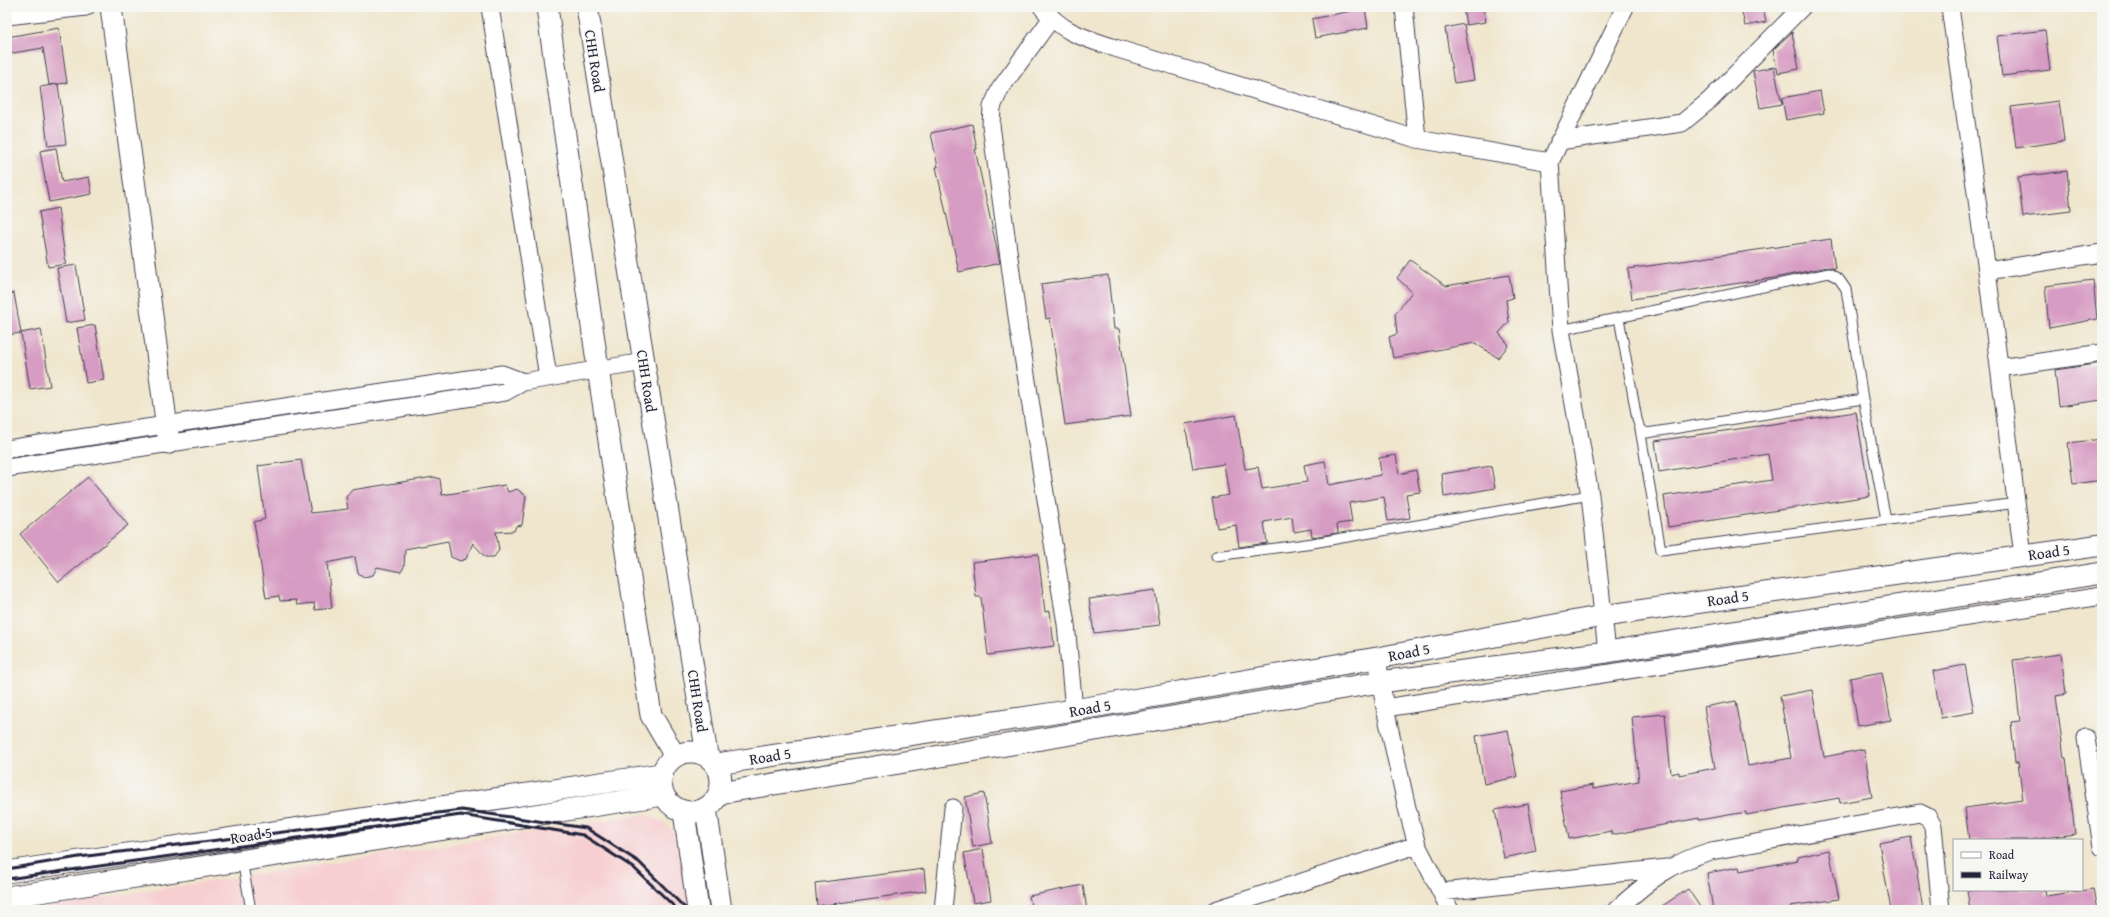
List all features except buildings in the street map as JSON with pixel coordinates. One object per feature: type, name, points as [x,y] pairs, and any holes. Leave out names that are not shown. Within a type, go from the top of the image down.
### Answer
[{"type":"street","points":[[7,16],[86,7]]},
{"type":"street","points":[[111,7],[168,434]]},
{"type":"street","points":[[490,7],[548,377]]},
{"type":"street","points":[[547,7],[598,369],[651,715],[675,756]]},
{"type":"street","name":"CHH Road","points":[[587,7],[644,362],[712,760]]},
{"type":"street","points":[[1404,7],[1417,139]]},
{"type":"street","points":[[1607,652],[1590,496],[1561,330],[1550,162],[1625,7]]},
{"type":"street","points":[[1559,141],[1682,123],[1710,100],[1802,7]]},
{"type":"street","points":[[1950,7],[2000,368],[2023,556]]},
{"type":"street","points":[[1074,710],[1066,624],[1019,331],[991,125],[992,107],[1000,90],[1047,13],[1074,35],[1417,139],[1550,162]]},
{"type":"street","points":[[1987,271],[2102,253]]},
{"type":"street","points":[[2000,368],[2102,353]]},
{"type":"street","points":[[7,468],[168,434],[502,374],[523,382],[644,362]]},
{"type":"street","points":[[7,449],[168,434]]},
{"type":"street","name":"Road 5","points":[[712,760],[1074,710],[1377,658],[1604,616],[2102,545]]},
{"type":"street","name":"Road 5","points":[[713,801],[1380,682],[1607,652],[2102,572]]},
{"type":"street","points":[[1385,708],[2102,596]]},
{"type":"street","points":[[1377,658],[1385,708],[1406,808],[1417,845],[1450,910]]},
{"type":"street","points":[[2086,738],[2102,847]]},
{"type":"street","points":[[691,751],[712,760],[721,774],[722,784],[713,801],[696,812],[684,812],[672,805],[664,795],[661,774],[669,761],[675,756],[691,751]]},
{"type":"street","name":"Road 5","points":[[7,872],[661,774]]},
{"type":"street","name":"Road 5","points":[[7,897],[664,795]]},
{"type":"street","points":[[713,801],[721,910]]},
{"type":"street","points":[[943,910],[953,808]]},
{"type":"street","points":[[684,812],[698,910]]},
{"type":"street","points":[[1616,910],[1668,868],[1691,857],[1711,851],[1920,813],[1928,817],[1933,826],[1941,910]]},
{"type":"street","points":[[1215,910],[1417,845]]},
{"type":"street","points":[[1441,892],[1668,868]]},
{"type":"lane","points":[[1561,330],[1829,273],[1839,279],[1846,289],[1863,399],[1886,520]]},
{"type":"lane","points":[[1619,318],[1661,550],[2017,503]]},
{"type":"lane","points":[[1640,429],[1647,433],[1863,399]]},
{"type":"lane","points":[[1216,556],[1313,543],[1590,496]]},
{"type":"lane","points":[[242,860],[251,910]]},
{"type":"shaded area","points":[[645,814],[663,822],[676,834],[689,854],[696,910],[24,910]]},
{"type":"railway","points":[[7,869],[79,857],[462,810],[586,828],[639,862],[687,910]]},
{"type":"railway","points":[[7,879],[461,815],[583,835],[634,868],[678,910]]}]
